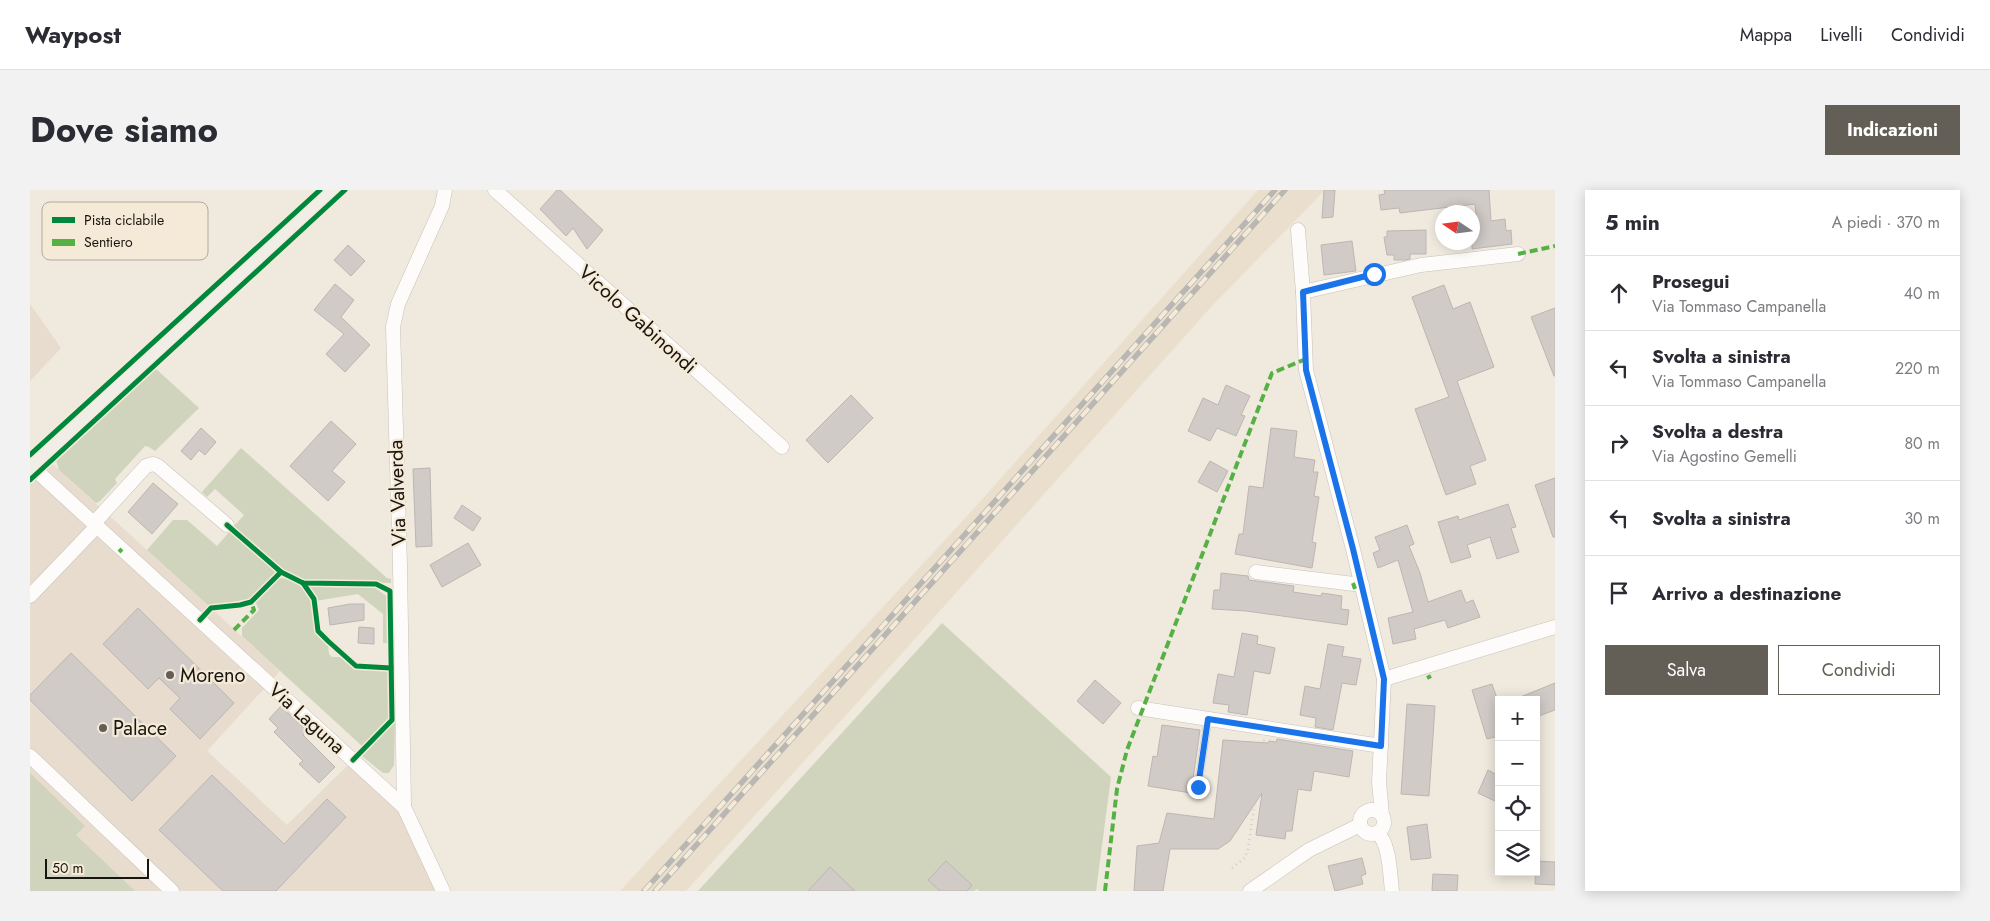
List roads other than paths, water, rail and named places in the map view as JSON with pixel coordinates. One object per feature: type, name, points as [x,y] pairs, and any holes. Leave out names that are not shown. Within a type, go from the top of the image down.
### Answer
[{"type":"main road","points":[[31,468],[262,253],[334,190]]},
{"type":"street","name":"Via Valverda","points":[[404,807],[400,566],[393,327],[398,304],[442,206],[444,190]]},
{"type":"street","name":"Vicolo Gabinondi","points":[[495,190],[782,447]]},
{"type":"street","points":[[1298,230],[1306,370],[1362,584],[1384,679],[1379,782],[1375,813],[1384,824],[1381,831],[1366,834],[1360,825],[1360,817],[1375,813]]},
{"type":"street","points":[[1303,292],[1421,265],[1518,254]]},
{"type":"street","points":[[30,596],[146,466],[153,464],[158,466],[227,524]]},
{"type":"street","name":"Via Laguna","points":[[31,468],[96,524],[404,807],[443,891]]},
{"type":"street","points":[[1256,572],[1362,584]]},
{"type":"street","points":[[1384,679],[1555,627]]},
{"type":"street","points":[[1138,708],[1381,746]]},
{"type":"street","points":[[30,756],[172,891]]},
{"type":"street","points":[[1250,891],[1309,850],[1360,825]]},
{"type":"street","points":[[1377,833],[1381,836],[1386,847],[1392,891]]},
{"type":"lane","points":[[1198,787],[1208,719]]},
{"type":"railway","points":[[644,891],[1275,190]]},
{"type":"railway","points":[[655,891],[1285,190]]},
{"type":"place","name":"Moreno","points":[[170,675]]},
{"type":"place","name":"Palace","points":[[103,728]]}]
